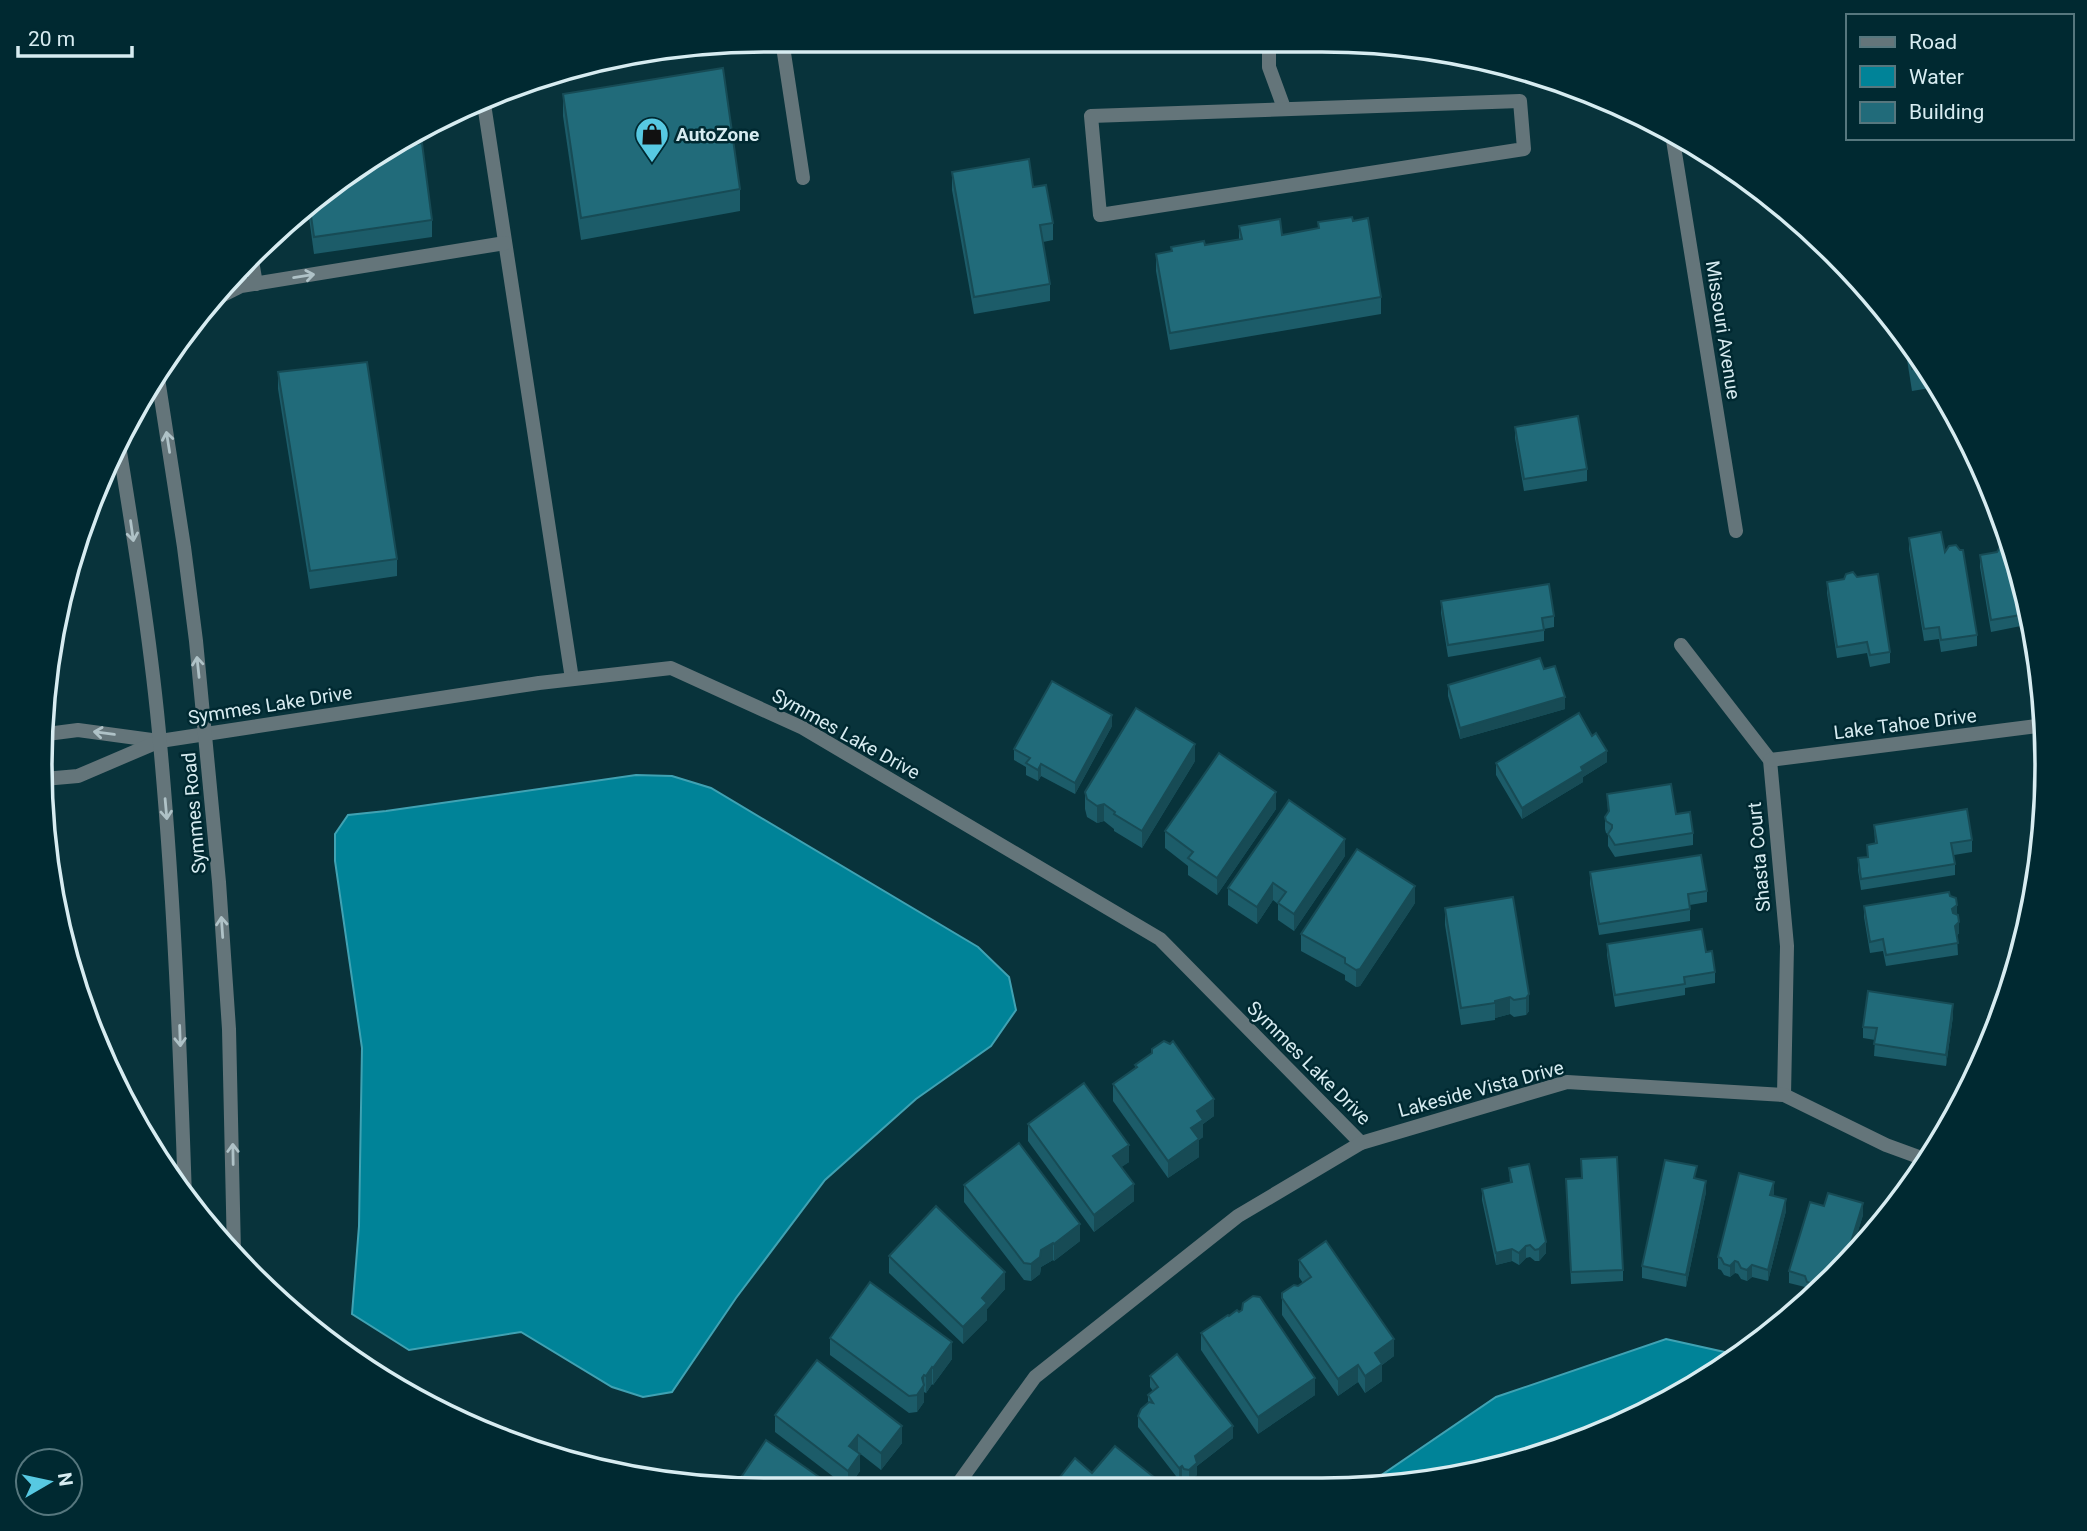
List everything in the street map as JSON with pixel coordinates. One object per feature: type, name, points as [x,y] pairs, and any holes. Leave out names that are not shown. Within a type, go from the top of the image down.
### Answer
[{"type":"street","points":[[784,52],[803,178]]},
{"type":"street","points":[[1269,52],[1269,67],[1283,108]]},
{"type":"street","points":[[1520,101],[1524,149],[1100,215],[1091,116],[1283,108],[1520,101]]},
{"type":"street","points":[[485,111],[572,679]]},
{"type":"street","name":"Missouri Avenue","points":[[1674,146],[1736,531]]},
{"type":"street","points":[[234,289],[241,286],[505,243]]},
{"type":"street","points":[[253,269],[256,284]]},
{"type":"street","name":"Symmes Road","points":[[160,390],[184,547],[206,735],[219,882],[229,1028],[234,1241]]},
{"type":"street","name":"Symmes Road","points":[[121,461],[150,653],[160,741],[178,985],[184,1178]]},
{"type":"street","points":[[1681,645],[1770,760]]},
{"type":"street","name":"Symmes Lake Drive","points":[[160,741],[572,679],[671,668],[803,728],[1160,939],[1361,1143]]},
{"type":"street","name":"Lake Tahoe Drive","points":[[1770,760],[2033,726]]},
{"type":"street","points":[[53,733],[78,730],[160,741]]},
{"type":"street","points":[[53,778],[78,776],[160,741]]},
{"type":"street","name":"Shasta Court","points":[[1770,760],[1787,946],[1784,1095]]},
{"type":"street","name":"Lakeside Vista Drive","points":[[962,1478],[1035,1377],[1238,1216],[1361,1143],[1567,1082],[1784,1095],[1886,1145],[1917,1157]]},
{"type":"water","points":[[636,775],[672,776],[711,788],[978,947],[1009,977],[1016,1010],[991,1046],[916,1099],[825,1180],[736,1298],[672,1392],[643,1397],[612,1387],[521,1332],[409,1350],[352,1314],[359,1226],[362,1048],[335,861],[335,834],[348,815]]},
{"type":"water","points":[[1666,1339],[1726,1352],[1637,1405],[1551,1441],[1461,1465],[1381,1476],[1496,1397]]},
{"type":"building","name":"AutoZone","points":[[723,68],[740,189],[581,218],[563,94]]},
{"type":"building","points":[[422,143],[432,220],[314,237],[311,216],[369,173]]},
{"type":"building","points":[[1029,159],[1033,187],[1046,185],[1053,223],[1040,225],[1050,284],[974,297],[952,172]]},
{"type":"building","points":[[1352,217],[1353,221],[1368,218],[1381,297],[1170,333],[1156,254],[1172,251],[1171,247],[1204,241],[1205,245],[1242,239],[1239,226],[1280,219],[1282,235],[1319,228],[1318,222]]},
{"type":"building","points":[[367,362],[397,559],[310,571],[278,372]]},
{"type":"building","points":[[1578,416],[1587,469],[1524,479],[1515,427]]},
{"type":"building","points":[[1941,532],[1945,552],[1949,546],[1956,545],[1963,550],[1977,635],[1941,640],[1939,627],[1924,629],[1909,538]]},
{"type":"building","points":[[2000,547],[2018,615],[1991,620],[1980,555],[1997,552]]},
{"type":"building","points":[[1853,572],[1857,577],[1878,574],[1890,652],[1870,655],[1867,642],[1837,647],[1827,582],[1844,579],[1846,574]]},
{"type":"building","points":[[1549,584],[1554,616],[1542,618],[1544,630],[1448,645],[1441,601]]},
{"type":"building","points":[[1540,658],[1544,669],[1555,666],[1565,697],[1460,728],[1448,685]]},
{"type":"building","points":[[1052,681],[1112,715],[1075,783],[1041,764],[1038,770],[1026,763],[1030,758],[1014,749]]},
{"type":"building","points":[[1136,708],[1195,744],[1142,831],[1114,814],[1115,812],[1104,804],[1097,806],[1087,799],[1085,792]]},
{"type":"building","points":[[1579,713],[1592,736],[1596,733],[1607,751],[1581,767],[1583,771],[1522,808],[1496,763]]},
{"type":"building","points":[[1219,753],[1276,792],[1217,878],[1188,858],[1193,852],[1165,831]]},
{"type":"building","points":[[1671,784],[1676,814],[1690,812],[1693,833],[1615,845],[1608,834],[1612,825],[1605,817],[1609,811],[1607,794]]},
{"type":"building","points":[[1289,800],[1345,839],[1294,914],[1278,903],[1286,892],[1273,883],[1257,907],[1228,888]]},
{"type":"building","points":[[1967,809],[1972,840],[1951,843],[1955,864],[1861,879],[1858,858],[1868,857],[1867,845],[1877,843],[1874,825]]},
{"type":"building","points":[[1357,849],[1415,886],[1360,969],[1356,970],[1345,963],[1345,958],[1301,934]]},
{"type":"building","points":[[1701,855],[1707,891],[1688,894],[1690,909],[1599,924],[1590,872]]},
{"type":"building","points":[[1949,892],[1950,896],[1956,898],[1957,905],[1952,909],[1953,913],[1958,915],[1959,922],[1955,926],[1958,943],[1886,955],[1883,939],[1870,942],[1864,906]]},
{"type":"building","points":[[1513,897],[1529,994],[1526,998],[1514,1000],[1510,997],[1495,1003],[1461,1008],[1445,908]]},
{"type":"building","points":[[1702,929],[1706,952],[1712,951],[1715,972],[1684,977],[1685,984],[1615,995],[1607,944]]},
{"type":"building","points":[[1868,991],[1953,1004],[1946,1055],[1874,1044],[1877,1028],[1863,1027]]},
{"type":"building","points":[[1164,1041],[1170,1044],[1173,1041],[1214,1099],[1197,1111],[1203,1120],[1191,1128],[1199,1139],[1168,1161],[1113,1084],[1137,1067],[1135,1065]]},
{"type":"building","points":[[1084,1083],[1129,1145],[1113,1156],[1134,1184],[1094,1215],[1028,1124]]},
{"type":"building","points":[[1019,1143],[1080,1224],[1054,1244],[1041,1250],[1040,1257],[1031,1264],[1024,1263],[964,1185]]},
{"type":"building","points":[[1617,1157],[1623,1270],[1571,1272],[1566,1179],[1582,1178],[1581,1159]]},
{"type":"building","points":[[1665,1160],[1697,1166],[1694,1178],[1706,1181],[1686,1275],[1642,1266]]},
{"type":"building","points":[[1529,1164],[1546,1242],[1535,1250],[1530,1245],[1519,1253],[1512,1249],[1496,1253],[1482,1189],[1512,1182],[1509,1168]]},
{"type":"building","points":[[1739,1173],[1774,1182],[1770,1195],[1786,1199],[1768,1270],[1752,1265],[1747,1270],[1735,1261],[1730,1266],[1718,1257]]},
{"type":"building","points":[[1828,1193],[1863,1203],[1850,1244],[1812,1283],[1807,1282],[1805,1276],[1789,1271],[1810,1202],[1824,1206]]},
{"type":"building","points":[[936,1206],[1005,1272],[982,1298],[987,1303],[963,1327],[889,1256]]},
{"type":"building","points":[[1326,1241],[1394,1339],[1375,1353],[1382,1364],[1365,1376],[1358,1365],[1338,1379],[1282,1298],[1282,1293],[1311,1277],[1299,1260]]},
{"type":"building","points":[[870,1282],[952,1342],[922,1378],[924,1385],[917,1395],[909,1396],[830,1338]]},
{"type":"building","points":[[1253,1296],[1260,1297],[1315,1378],[1258,1417],[1201,1333],[1228,1315],[1242,1310],[1243,1303]]},
{"type":"building","points":[[1177,1354],[1233,1426],[1195,1456],[1197,1463],[1189,1470],[1182,1466],[1179,1468],[1138,1416],[1149,1402],[1153,1403],[1148,1395],[1158,1387],[1150,1376]]},
{"type":"building","points":[[817,1360],[902,1426],[881,1453],[858,1435],[849,1446],[860,1454],[848,1471],[775,1415]]},
{"type":"building","points":[[766,1440],[821,1478],[766,1478],[741,1477]]},
{"type":"building","points":[[1115,1446],[1155,1478],[1059,1478],[1075,1458],[1092,1473]]},
{"type":"place","name":"AutoZone","points":[[652,164]]}]
